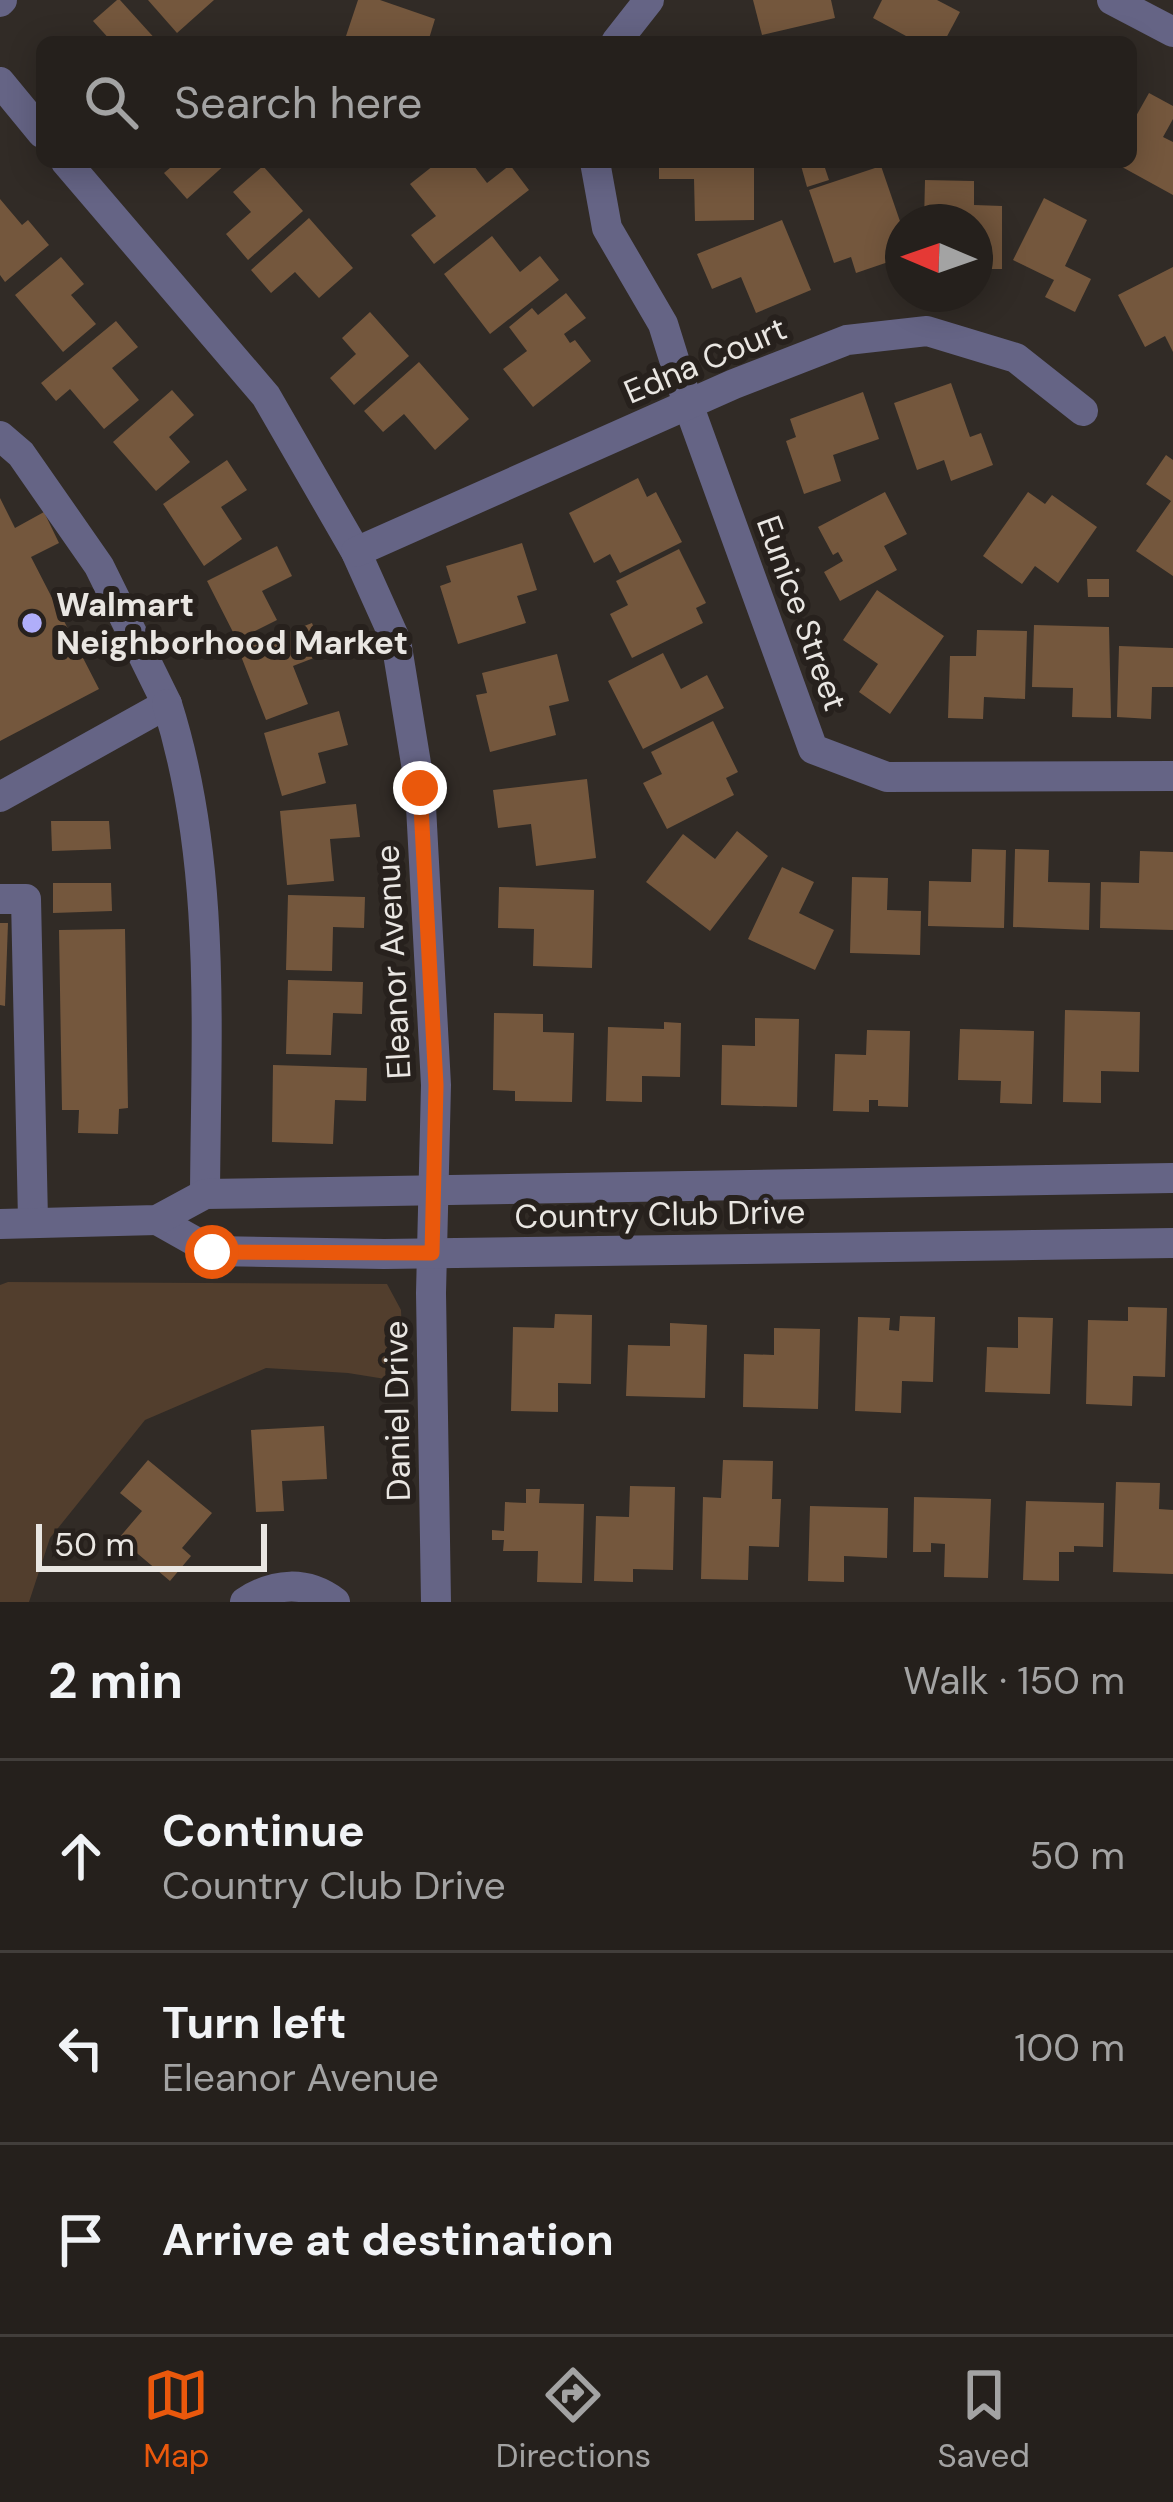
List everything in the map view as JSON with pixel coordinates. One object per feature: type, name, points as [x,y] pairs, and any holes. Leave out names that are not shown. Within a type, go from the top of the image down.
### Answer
[{"type":"street","points":[[621,36],[649,0]]},
{"type":"street","points":[[1112,0],[1173,32]]},
{"type":"street","points":[[0,82],[36,126]]},
{"type":"street","name":"Eleanor Avenue","points":[[71,168],[266,396],[356,552],[396,641],[420,788],[436,1085],[433,1204]]},
{"type":"street","name":"Eunice Street","points":[[596,168],[607,228],[663,324],[813,749],[887,777],[1173,776]]},
{"type":"street","name":"Edna Court","points":[[356,552],[688,404],[847,340],[928,331],[1016,358],[1083,411]]},
{"type":"street","points":[[0,436],[21,454],[99,566],[166,704],[181,749],[201,869],[205,1194]]},
{"type":"street","points":[[0,797],[166,704]]},
{"type":"street","points":[[0,899],[26,898],[33,1220]]},
{"type":"street","name":"Country Club Drive","points":[[0,1224],[157,1220],[205,1194],[433,1204],[1173,1178]]},
{"type":"street","name":"Daniel Drive","points":[[433,1204],[436,1602]]},
{"type":"street","name":"Country Club Drive","points":[[157,1220],[212,1252],[1173,1244]]},
{"type":"street","points":[[245,1602],[259,1593],[293,1586],[310,1588],[334,1602]]},
{"type":"shaded area","points":[[387,1284],[401,1310],[404,1382],[266,1368],[145,1420],[50,1538],[29,1602],[0,1602],[0,1285]]},
{"type":"building","points":[[120,0],[153,36],[107,36],[93,21]]},
{"type":"building","points":[[148,0],[214,0],[177,33]]},
{"type":"building","points":[[358,0],[380,0],[435,19],[430,36],[346,36]]},
{"type":"building","points":[[753,0],[831,0],[835,18],[762,35]]},
{"type":"building","points":[[882,0],[937,0],[960,12],[947,36],[906,36],[873,18]]},
{"type":"building","points":[[1149,93],[1173,106],[1173,119],[1163,137],[1173,142],[1173,195],[1124,168],[1137,168],[1137,114]]},
{"type":"building","points":[[170,168],[221,168],[187,199],[164,173]]},
{"type":"building","points":[[265,168],[303,211],[248,260],[226,234],[251,212],[233,192]]},
{"type":"building","points":[[430,168],[476,168],[487,183],[512,168],[529,190],[434,264],[411,235],[436,216],[410,184]]},
{"type":"building","points":[[659,168],[754,168],[754,220],[695,221],[694,179],[659,179]]},
{"type":"building","points":[[802,168],[825,168],[829,180],[807,187]]},
{"type":"building","points":[[882,168],[894,204],[885,204],[885,263],[856,273],[851,257],[834,263],[809,190]]},
{"type":"building","points":[[925,180],[974,181],[974,204],[924,204]]},
{"type":"building","points":[[1044,198],[1087,220],[1065,266],[1091,279],[1075,312],[1045,297],[1054,280],[1013,260]]},
{"type":"building","points":[[0,199],[22,225],[28,220],[49,245],[5,282],[0,275]]},
{"type":"building","points":[[993,206],[1002,206],[1002,269],[993,269]]},
{"type":"building","points":[[309,218],[353,268],[319,298],[295,272],[271,293],[251,270]]},
{"type":"building","points":[[782,220],[811,290],[756,313],[741,277],[712,289],[697,254]]},
{"type":"building","points":[[492,236],[520,272],[540,256],[559,280],[490,334],[444,274]]},
{"type":"building","points":[[61,257],[84,284],[71,295],[96,324],[63,352],[15,295]]},
{"type":"building","points":[[1173,267],[1173,352],[1165,336],[1145,347],[1118,295]]},
{"type":"building","points":[[566,293],[586,318],[564,334],[591,361],[533,407],[503,369],[527,351],[509,327],[532,308],[538,315]]},
{"type":"building","points":[[370,312],[409,356],[354,405],[330,378],[356,354],[342,338]]},
{"type":"building","points":[[116,321],[138,347],[112,368],[139,400],[104,429],[70,389],[56,401],[41,383]]},
{"type":"building","points":[[419,362],[469,419],[435,450],[404,414],[383,432],[364,411]]},
{"type":"building","points":[[951,383],[970,437],[981,433],[993,465],[951,481],[944,460],[917,470],[894,403]]},
{"type":"building","points":[[172,390],[194,415],[169,437],[190,462],[156,491],[113,442]]},
{"type":"building","points":[[863,392],[879,439],[833,455],[841,481],[804,494],[786,441],[796,437],[790,419]]},
{"type":"building","points":[[1166,455],[1173,460],[1173,576],[1136,551],[1171,501],[1146,484]]},
{"type":"building","points":[[227,460],[247,490],[221,507],[242,539],[204,566],[163,504]]},
{"type":"building","points":[[638,478],[647,497],[656,492],[682,542],[620,573],[610,554],[594,563],[569,513]]},
{"type":"building","points":[[885,492],[907,534],[884,546],[897,570],[840,601],[824,572],[843,561],[838,552],[833,555],[818,527]]},
{"type":"building","points":[[1028,492],[1045,504],[1052,495],[1097,527],[1058,583],[1035,566],[1022,584],[983,556]]},
{"type":"building","name":"Walmart Neighborhood Market","points":[[0,498],[15,528],[44,512],[59,543],[31,557],[99,689],[0,741]]},
{"type":"building","points":[[522,543],[537,590],[517,596],[526,623],[458,644],[440,586],[451,582],[446,566]]},
{"type":"building","points":[[277,546],[292,576],[262,591],[277,620],[237,640],[207,581]]},
{"type":"building","points":[[679,549],[706,603],[696,608],[703,623],[632,658],[610,614],[628,605],[616,581]]},
{"type":"building","points":[[1087,579],[1109,579],[1109,597],[1088,597]]},
{"type":"building","points":[[877,590],[944,636],[890,714],[859,692],[878,664],[843,640]]},
{"type":"building","points":[[312,623],[324,654],[293,666],[308,704],[266,720],[239,651]]},
{"type":"building","points":[[1034,625],[1109,627],[1111,718],[1072,717],[1073,688],[1032,687]]},
{"type":"building","points":[[977,630],[1027,631],[1025,699],[984,697],[983,719],[948,718],[950,656],[976,656]]},
{"type":"building","points":[[1119,646],[1173,648],[1173,687],[1152,687],[1151,719],[1117,717]]},
{"type":"building","points":[[663,653],[681,689],[707,675],[724,708],[643,749],[608,681]]},
{"type":"building","points":[[557,654],[569,701],[549,706],[556,735],[490,752],[476,695],[487,693],[482,673]]},
{"type":"building","points":[[339,711],[348,745],[318,753],[326,783],[282,796],[264,733]]},
{"type":"building","points":[[713,721],[738,772],[726,778],[734,795],[667,829],[643,783],[662,774],[651,752]]},
{"type":"building","points":[[587,779],[596,858],[536,866],[531,824],[498,828],[493,790]]},
{"type":"building","points":[[356,804],[360,837],[330,839],[334,881],[287,885],[280,811]]},
{"type":"building","points":[[51,821],[109,821],[111,849],[52,851]]},
{"type":"building","points":[[737,831],[768,856],[710,931],[646,882],[683,834],[715,859]]},
{"type":"building","points":[[972,849],[1006,850],[1004,928],[928,926],[929,881],[971,882]]},
{"type":"building","points":[[1015,849],[1049,850],[1048,882],[1090,883],[1089,930],[1013,927]]},
{"type":"building","points":[[1140,851],[1173,852],[1173,930],[1100,928],[1101,882],[1139,883]]},
{"type":"building","points":[[782,867],[814,882],[799,913],[834,930],[815,970],[748,939]]},
{"type":"building","points":[[852,877],[888,878],[887,910],[921,911],[920,955],[850,953]]},
{"type":"building","points":[[53,883],[111,883],[112,911],[53,913]]},
{"type":"building","points":[[499,887],[594,890],[592,968],[533,966],[534,929],[498,928]]},
{"type":"building","points":[[288,895],[365,897],[364,928],[333,927],[332,971],[286,970]]},
{"type":"building","points":[[0,923],[8,923],[5,1006],[0,1005]]},
{"type":"building","points":[[125,929],[128,1108],[119,1109],[118,1134],[78,1133],[79,1110],[62,1110],[59,930]]},
{"type":"building","points":[[288,980],[363,982],[362,1014],[333,1013],[331,1055],[286,1054]]},
{"type":"building","points":[[1065,1010],[1140,1012],[1139,1072],[1101,1071],[1101,1103],[1063,1102]]},
{"type":"building","points":[[494,1013],[543,1014],[543,1032],[574,1033],[572,1102],[515,1101],[515,1091],[493,1090]]},
{"type":"building","points":[[755,1018],[799,1019],[797,1107],[721,1105],[722,1045],[755,1046]]},
{"type":"building","points":[[664,1022],[681,1023],[680,1077],[642,1076],[642,1102],[606,1101],[608,1027],[664,1029]]},
{"type":"building","points":[[960,1029],[1034,1031],[1032,1104],[1000,1103],[1001,1081],[958,1080]]},
{"type":"building","points":[[867,1030],[910,1031],[908,1107],[878,1106],[878,1100],[869,1100],[869,1112],[833,1111],[835,1054],[866,1055]]},
{"type":"building","points":[[273,1065],[367,1068],[366,1101],[335,1100],[333,1144],[272,1142]]},
{"type":"building","points":[[1128,1307],[1167,1308],[1165,1377],[1133,1376],[1132,1406],[1086,1404],[1088,1320],[1128,1321]]},
{"type":"building","points":[[555,1314],[592,1315],[591,1384],[558,1383],[558,1412],[511,1411],[513,1327],[554,1328]]},
{"type":"building","points":[[900,1316],[935,1317],[933,1382],[902,1381],[901,1413],[855,1411],[858,1317],[890,1318],[889,1330],[899,1331]]},
{"type":"building","points":[[1018,1317],[1053,1318],[1050,1394],[985,1392],[987,1347],[1018,1348]]},
{"type":"building","points":[[670,1323],[707,1325],[705,1398],[626,1396],[628,1345],[670,1346]]},
{"type":"building","points":[[774,1328],[820,1329],[818,1409],[743,1407],[744,1354],[774,1355]]},
{"type":"building","points":[[324,1426],[327,1479],[282,1481],[284,1511],[256,1512],[251,1430]]},
{"type":"building","points":[[148,1460],[212,1513],[182,1548],[191,1556],[170,1581],[119,1538],[142,1511],[120,1493]]},
{"type":"building","points":[[723,1460],[773,1461],[772,1499],[781,1499],[779,1547],[749,1546],[748,1580],[701,1579],[703,1497],[721,1498]]},
{"type":"building","points":[[1116,1482],[1160,1483],[1159,1509],[1173,1510],[1173,1574],[1113,1572]]},
{"type":"building","points":[[630,1486],[675,1487],[673,1570],[633,1569],[633,1582],[594,1581],[596,1516],[629,1517]]},
{"type":"building","points":[[526,1489],[540,1489],[539,1503],[584,1504],[582,1583],[537,1582],[538,1551],[503,1551],[504,1540],[492,1540],[492,1530],[504,1531],[505,1502],[526,1503]]},
{"type":"building","points":[[914,1497],[991,1499],[988,1578],[944,1577],[945,1544],[931,1543],[931,1552],[913,1552]]},
{"type":"building","points":[[1026,1501],[1104,1503],[1103,1547],[1074,1546],[1074,1552],[1059,1552],[1059,1581],[1023,1580]]},
{"type":"building","points":[[810,1506],[888,1508],[887,1558],[844,1556],[844,1582],[808,1581]]},
{"type":"place","name":"Walmart Neighborhood Market","points":[[32,623]]},
{"type":"route","points":[[212,1252],[432,1253],[436,1085],[420,788]]}]
